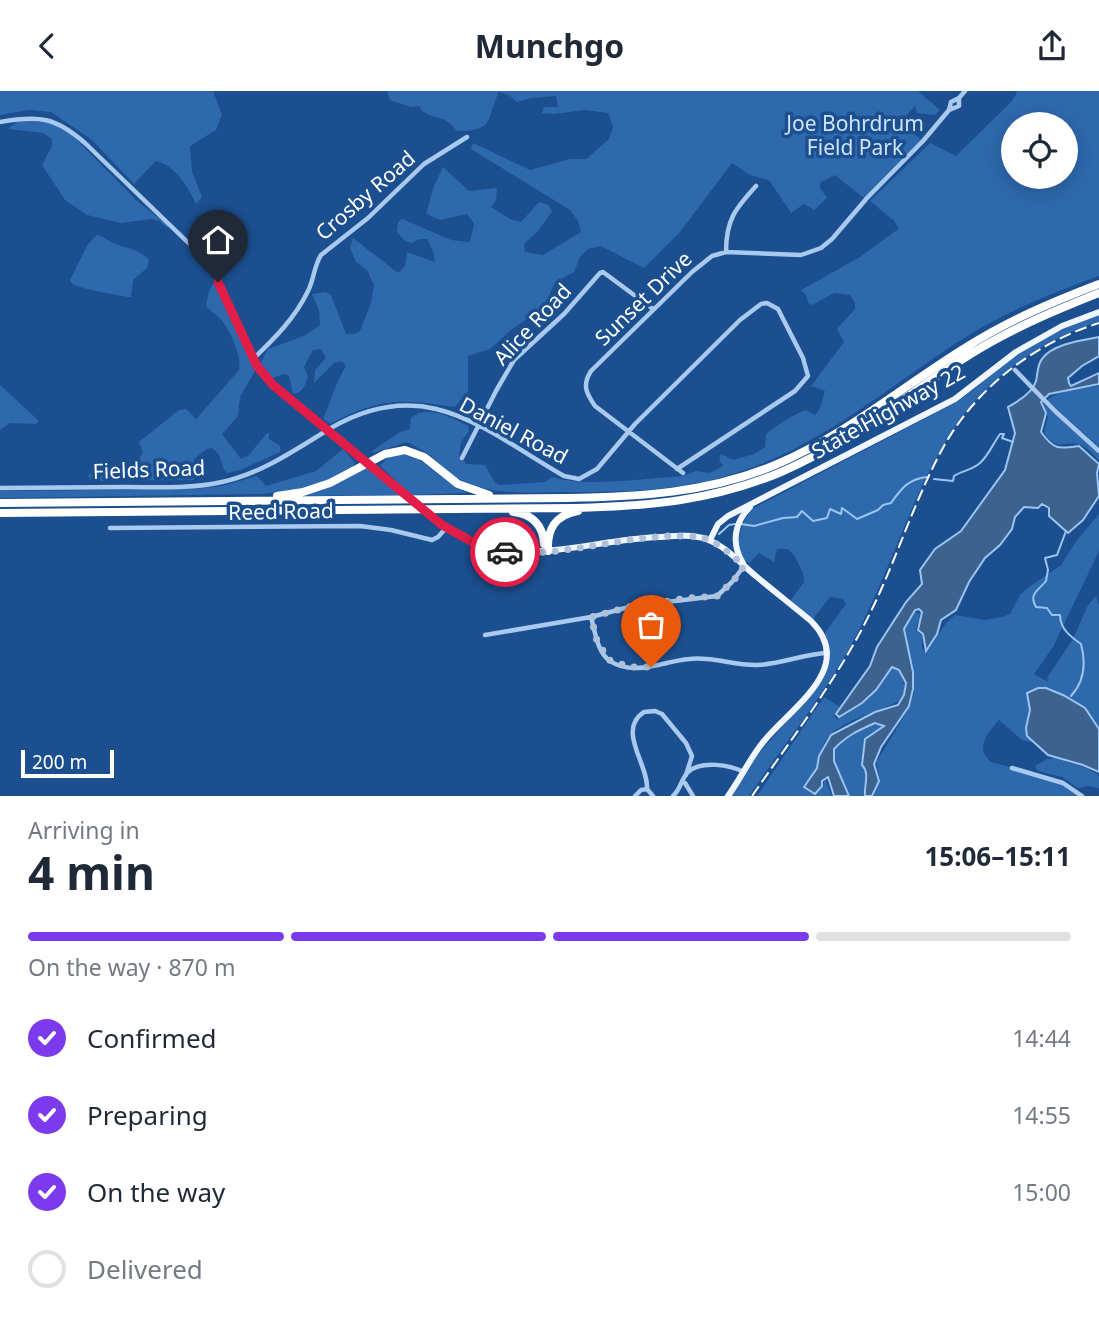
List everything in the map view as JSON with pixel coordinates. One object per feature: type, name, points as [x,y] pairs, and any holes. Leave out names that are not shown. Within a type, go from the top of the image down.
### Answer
[{"type":"highway","points":[[0,503],[612,497],[668,493],[711,485],[754,473],[826,440],[998,328],[1099,284]]},
{"type":"highway","points":[[0,513],[603,507],[646,506],[692,500],[725,492],[779,473],[830,447],[1002,336],[1099,293]]},
{"type":"highway","points":[[254,501],[321,487],[395,451],[415,452],[458,484],[502,499]]},
{"type":"highway","points":[[546,551],[549,533],[554,522],[561,516],[603,507]]},
{"type":"highway","points":[[500,508],[523,514],[536,521],[546,551]]},
{"type":"main road","name":"State Highway 22","points":[[710,540],[724,518],[947,403],[968,391],[1016,352],[1062,326],[1099,312]]},
{"type":"main road","points":[[368,464],[446,528],[471,542],[493,549],[522,553],[647,537],[687,536],[710,540],[815,625],[823,638],[827,653],[826,668],[820,681],[764,741],[728,796]]},
{"type":"main road","points":[[746,568],[738,553],[737,529],[744,512],[765,497]]},
{"type":"street","name":"Sunset Drive","points":[[683,473],[595,406],[585,390],[585,384],[597,363],[707,258],[726,252],[801,255],[821,248],[839,233],[867,198],[923,141],[949,110],[951,102],[965,91]]},
{"type":"street","points":[[0,122],[30,118],[50,120],[68,129],[86,144],[202,256],[215,274],[261,372],[368,464]]},
{"type":"street","name":"Crosby Road","points":[[253,359],[295,315],[310,288],[316,263],[321,255],[368,218],[424,164],[467,137]]},
{"type":"street","points":[[726,252],[727,228],[732,214],[756,186]]},
{"type":"street","name":"Alice Road","points":[[463,458],[514,360],[564,314],[600,273],[604,272],[653,309]]},
{"type":"street","name":"Daniel Road","points":[[328,430],[362,413],[384,408],[407,406],[438,409],[480,424],[555,471],[574,479],[593,473],[629,432],[740,320],[761,304],[778,309],[809,372],[800,387],[677,469]]},
{"type":"street","points":[[1015,370],[1043,400],[1099,451]]},
{"type":"street","name":"Fields Road","points":[[0,488],[175,487],[220,482],[263,467],[328,430]]},
{"type":"street","name":"Reed Road","points":[[110,529],[360,526],[432,540],[446,528]]},
{"type":"street","points":[[485,635],[591,617],[633,606],[717,596],[746,568]]},
{"type":"street","points":[[591,617],[597,641],[606,657],[630,667],[651,667],[693,658],[756,665],[827,653]]},
{"type":"street","points":[[653,796],[647,789],[647,778],[632,735],[634,722],[644,712],[655,711],[662,714],[686,743],[692,756],[685,777],[674,795]]},
{"type":"street","points":[[685,777],[696,768],[712,765],[730,766],[744,772]]},
{"type":"street","points":[[1012,768],[1063,783],[1082,796]]},
{"type":"street","points":[[685,777],[685,785],[692,795]]},
{"type":"street","points":[[635,796],[641,790],[647,789]]},
{"type":"street","points":[[674,795],[682,792],[692,795]]},
{"type":"green space","points":[[0,91],[213,91],[222,115],[216,130],[190,146],[192,172],[202,197],[196,204],[175,172],[156,161],[134,184],[92,140],[51,112],[29,110],[0,115]]},
{"type":"green space","name":"Joe Bohrdrum Field Park","points":[[387,91],[918,91],[940,110],[935,115],[917,113],[915,106],[899,123],[922,140],[865,199],[835,175],[820,183],[820,188],[827,198],[814,210],[804,204],[791,213],[769,180],[750,175],[732,163],[680,232],[644,268],[601,246],[588,249],[580,257],[574,272],[555,282],[545,306],[490,349],[468,356],[468,391],[455,407],[419,402],[391,402],[363,409],[330,424],[323,418],[346,366],[342,361],[334,363],[314,383],[315,370],[326,358],[321,349],[313,350],[304,367],[308,376],[305,385],[302,390],[293,394],[289,376],[284,374],[272,378],[260,364],[268,349],[304,336],[320,325],[319,311],[312,294],[326,292],[331,295],[346,334],[360,331],[371,303],[374,285],[367,270],[356,262],[350,248],[353,238],[398,273],[405,266],[407,252],[435,262],[427,239],[412,243],[405,241],[397,232],[398,222],[402,219],[451,240],[470,242],[474,224],[467,214],[440,220],[426,214],[443,167],[469,191],[497,188],[496,200],[491,207],[510,219],[521,222],[539,202],[549,205],[552,212],[524,244],[525,252],[543,255],[581,232],[578,221],[570,210],[471,149],[473,143],[530,170],[570,159],[586,159],[609,139],[613,127],[608,113],[585,110],[542,113],[544,107],[558,107],[556,96],[517,102],[509,95],[499,92],[484,126],[457,131],[443,119],[421,110],[420,106],[411,107],[390,100]]},
{"type":"green space","points":[[1018,91],[1099,91],[1099,276],[1030,303],[981,328],[850,416],[790,451],[726,476],[688,485],[631,491],[532,493],[503,492],[476,486],[459,479],[430,455],[407,442],[373,453],[372,451],[400,432],[410,429],[411,418],[424,412],[432,412],[468,426],[469,431],[461,442],[459,456],[466,464],[485,465],[495,483],[500,485],[546,482],[552,477],[599,482],[683,476],[696,471],[710,473],[723,466],[719,459],[721,454],[733,460],[754,454],[765,447],[766,434],[775,427],[806,410],[815,415],[820,408],[825,391],[811,386],[844,342],[837,329],[855,309],[850,295],[834,293],[812,305],[801,290],[860,257],[899,229],[894,221],[870,201],[930,143],[956,156],[1012,101]]},
{"type":"green space","points":[[39,120],[61,127],[74,137],[137,201],[169,226],[167,228],[160,221],[151,219],[121,223],[87,215],[65,200],[42,165],[52,146],[52,139],[43,133],[8,129],[18,121]]},
{"type":"green space","points":[[97,235],[137,251],[149,260],[147,268],[133,280],[131,297],[84,288],[74,285],[70,280],[88,244]]},
{"type":"green space","points":[[214,282],[255,371],[240,397],[238,416],[222,434],[241,459],[248,456],[267,433],[269,439],[280,446],[280,452],[227,473],[216,451],[207,449],[194,459],[194,480],[92,481],[88,476],[93,470],[121,469],[134,463],[143,452],[139,442],[179,410],[186,409],[196,419],[239,370],[239,357],[231,335],[219,317],[206,306]]},
{"type":"green space","points":[[1099,315],[1099,321],[1043,347],[999,377],[966,413],[940,452],[918,495],[877,591],[842,662],[749,796],[731,796],[756,757],[823,680],[828,657],[824,634],[846,604],[843,599],[830,597],[812,620],[791,600],[804,582],[803,573],[788,549],[777,549],[774,562],[759,553],[749,563],[743,557],[739,536],[752,509],[957,402],[1026,349],[1056,332]]},
{"type":"green space","points":[[0,385],[39,421],[36,424],[10,423],[0,430]]},
{"type":"green space","points":[[1099,386],[1099,447],[1047,400],[1065,392]]},
{"type":"green space","points":[[1043,403],[1099,454],[1099,461],[1081,445],[1058,444],[1049,439],[1044,433],[1048,417]]},
{"type":"green space","points":[[343,449],[355,463],[348,471],[326,482],[284,491],[261,494],[0,498],[0,491],[196,489],[222,486],[257,476],[266,486],[316,471]]},
{"type":"green space","points":[[407,453],[468,493],[411,495],[380,466],[388,457]]},
{"type":"green space","points":[[369,469],[400,495],[291,496],[338,483]]},
{"type":"green space","points":[[1099,514],[1099,551],[1053,647],[1034,674],[1048,682],[1047,678],[1073,639],[1088,605],[1096,596],[1099,606],[1099,758],[1022,740],[999,720],[987,735],[983,746],[991,762],[1054,779],[1084,796],[874,796],[880,779],[876,763],[910,706],[914,693],[913,669],[905,629],[915,611],[920,614],[916,631],[922,635],[922,648],[926,653],[955,615],[984,620],[1010,614],[1020,595],[1061,565],[1077,540]]},
{"type":"green space","points":[[892,668],[898,670],[903,680],[904,694],[901,698],[835,730],[827,738],[815,769],[802,787],[815,795],[822,788],[825,779],[832,796],[757,796],[824,697],[840,707],[834,716],[837,719],[877,691]]},
{"type":"green space","points":[[874,724],[883,726],[864,739],[861,765],[865,776],[864,796],[850,796],[835,761],[835,749],[848,737]]},
{"type":"green space","points":[[1054,758],[1084,767],[1099,775],[1099,788],[1078,788],[1062,777],[1038,771],[1035,766]]},
{"type":"shaded area","points":[[1099,337],[1099,356],[1068,378],[1071,386],[1099,373],[1099,384],[1049,394],[1041,402],[1046,413],[1041,432],[1057,447],[1079,446],[1099,464],[1099,496],[1083,520],[1068,533],[1049,516],[1049,508],[1042,504],[1038,508],[1024,507],[1015,517],[1012,529],[1000,545],[985,558],[969,582],[956,610],[941,620],[937,634],[926,651],[923,634],[918,630],[922,612],[915,610],[904,629],[913,672],[913,689],[909,706],[881,747],[874,764],[879,781],[872,796],[865,796],[866,775],[862,765],[865,739],[884,726],[875,723],[843,740],[834,749],[834,761],[849,796],[834,796],[828,777],[822,781],[822,786],[815,794],[804,787],[817,768],[819,756],[831,735],[875,712],[898,705],[904,695],[906,683],[899,670],[892,667],[876,690],[862,703],[839,717],[836,714],[870,666],[877,647],[906,602],[922,584],[920,570],[935,549],[961,531],[1005,470],[1015,433],[1008,407],[1032,389],[1039,364],[1047,354],[1068,344]]},
{"type":"shaded area","points":[[1046,688],[1063,695],[1085,708],[1099,729],[1099,772],[1048,755],[1027,736],[1030,710],[1027,693]]},
{"type":"waterway","points":[[934,479],[953,481],[954,476],[977,465],[986,457],[1000,434],[1004,434],[1002,438],[1013,442]]},
{"type":"waterway","points":[[741,524],[754,526],[797,517],[802,511],[813,521],[827,518],[830,509],[841,514],[842,508],[857,519],[891,503],[910,482],[927,477]]},
{"type":"waterway","points":[[719,534],[729,525],[735,524]]},
{"type":"waterway","points":[[1066,531],[1057,555],[1045,558],[1048,570],[1046,581],[1033,599],[1036,607],[1047,608],[1052,615],[1060,615],[1064,628],[1081,644],[1083,671],[1071,696]]},
{"type":"railway","points":[[752,796],[851,649],[874,605],[922,491],[944,446],[958,425],[973,405],[1010,370],[1052,342],[1099,323]]},
{"type":"way so far","points":[[505,552],[535,552],[629,539],[687,536],[705,538],[725,550],[744,566],[722,594],[633,606],[591,617],[597,641],[609,660],[630,667],[651,667]]},
{"type":"route","points":[[218,282],[257,366],[273,385],[442,525],[478,545],[505,552]]}]
